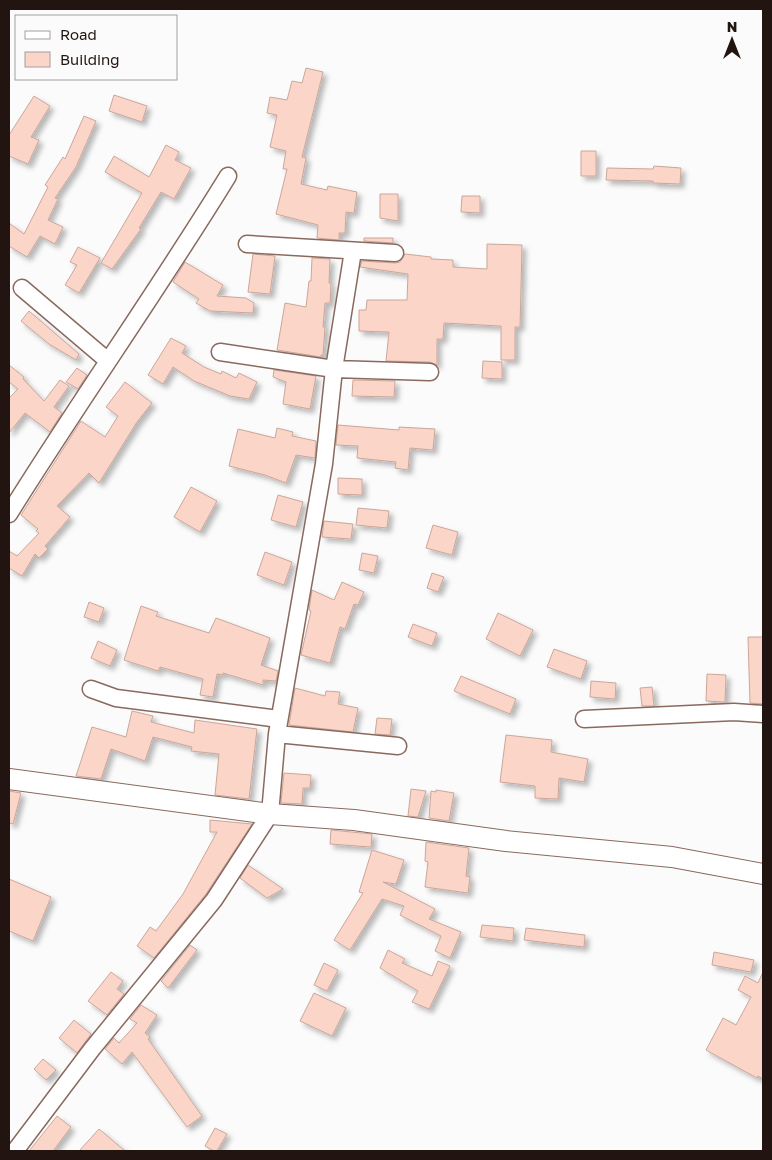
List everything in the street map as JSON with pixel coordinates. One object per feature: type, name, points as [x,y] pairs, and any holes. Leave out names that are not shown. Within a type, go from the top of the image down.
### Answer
[{"type":"street","points":[[9,514],[228,176]]},
{"type":"street","points":[[247,244],[395,253]]},
{"type":"street","points":[[15,1151],[92,1049],[214,900],[270,814],[278,726],[324,464],[334,369],[353,251]]},
{"type":"street","points":[[22,288],[108,361]]},
{"type":"street","points":[[220,352],[334,369],[430,372]]},
{"type":"street","points":[[91,689],[116,698],[398,746]]},
{"type":"street","points":[[584,718],[734,712],[763,714]]},
{"type":"street","points":[[9,779],[270,814],[354,820],[506,841],[672,858],[763,874]]},
{"type":"building","points":[[306,68],[323,72],[302,157],[306,158],[301,184],[327,190],[328,186],[357,192],[354,213],[346,212],[345,233],[339,233],[339,240],[317,238],[318,225],[276,214],[287,169],[283,169],[286,151],[270,147],[277,115],[267,113],[270,97],[287,100],[292,81],[302,83]]},
{"type":"building","points":[[114,95],[147,106],[142,122],[109,111]]},
{"type":"building","points":[[34,96],[50,106],[31,137],[39,140],[28,164],[9,156],[9,135]]},
{"type":"building","points":[[84,116],[96,121],[76,167],[55,198],[58,199],[48,220],[63,227],[55,244],[40,236],[27,257],[9,246],[9,223],[24,234],[48,187],[45,185],[63,157],[65,159]]},
{"type":"building","points":[[166,145],[179,152],[175,160],[191,168],[174,199],[161,192],[139,228],[141,229],[112,269],[101,263],[142,193],[105,172],[114,156],[149,177]]},
{"type":"building","points":[[581,151],[596,151],[596,176],[581,176]]},
{"type":"building","points":[[654,166],[681,168],[680,184],[653,183],[653,181],[606,180],[607,168],[653,169]]},
{"type":"building","points":[[380,194],[398,194],[398,221],[380,218]]},
{"type":"building","points":[[462,196],[480,196],[480,213],[461,212]]},
{"type":"building","points":[[364,238],[393,238],[393,243],[364,241]]},
{"type":"building","points":[[487,244],[522,245],[520,327],[515,327],[515,360],[501,360],[501,326],[444,323],[443,339],[437,339],[437,365],[430,362],[386,361],[389,332],[359,331],[359,310],[366,310],[367,300],[407,300],[408,274],[360,267],[362,261],[395,263],[400,262],[405,254],[431,257],[431,259],[453,260],[453,267],[487,269]]},
{"type":"building","points":[[78,247],[100,258],[79,293],[65,285],[77,265],[70,262]]},
{"type":"building","points":[[253,254],[275,256],[270,294],[248,292]]},
{"type":"building","points":[[312,258],[330,259],[330,303],[325,303],[323,355],[321,357],[277,350],[285,303],[306,307],[309,281],[311,281]]},
{"type":"building","points":[[185,262],[223,285],[217,296],[246,298],[254,303],[253,313],[210,311],[196,303],[199,299],[173,282]]},
{"type":"building","points":[[29,311],[79,354],[76,360],[49,344],[21,321]]},
{"type":"building","points":[[171,338],[186,346],[182,353],[204,367],[221,374],[222,371],[236,378],[239,373],[257,382],[249,399],[230,396],[194,381],[173,367],[163,384],[148,375]]},
{"type":"building","points":[[483,361],[502,362],[502,379],[482,378]]},
{"type":"building","points":[[9,365],[24,377],[23,379],[44,401],[60,380],[69,386],[54,407],[62,413],[50,432],[25,413],[9,433],[9,398],[18,389],[9,382]]},
{"type":"building","points":[[77,368],[87,375],[78,389],[66,382]]},
{"type":"building","points":[[274,370],[316,376],[310,409],[283,404],[286,382],[273,377]]},
{"type":"building","points":[[353,380],[395,381],[394,397],[352,396]]},
{"type":"building","points":[[125,382],[152,403],[137,422],[99,483],[89,473],[57,506],[70,517],[45,546],[48,549],[39,558],[35,554],[22,576],[9,568],[9,551],[17,556],[39,533],[36,531],[38,529],[21,515],[81,421],[105,437],[118,416],[106,407]]},
{"type":"building","points":[[338,425],[399,430],[399,427],[435,429],[433,450],[410,448],[408,470],[395,468],[396,462],[357,458],[358,446],[336,445]]},
{"type":"building","points":[[277,428],[293,432],[292,436],[316,441],[315,458],[296,455],[286,483],[265,475],[229,466],[238,429],[275,438]]},
{"type":"building","points":[[338,478],[362,479],[362,495],[338,494]]},
{"type":"building","points":[[191,487],[217,501],[200,532],[174,517]]},
{"type":"building","points":[[278,495],[303,502],[296,527],[271,520]]},
{"type":"building","points":[[358,508],[389,511],[387,528],[356,525]]},
{"type":"building","points":[[324,521],[353,524],[351,539],[322,537]]},
{"type":"building","points":[[433,525],[458,532],[452,555],[426,548]]},
{"type":"building","points":[[265,552],[292,562],[284,585],[257,575]]},
{"type":"building","points":[[362,553],[378,556],[374,573],[359,570]]},
{"type":"building","points":[[432,573],[444,577],[438,592],[427,588]]},
{"type":"building","points":[[342,582],[364,592],[358,605],[354,604],[345,629],[340,627],[330,663],[301,655],[311,611],[309,610],[312,590],[334,600]]},
{"type":"building","points":[[89,602],[104,608],[99,622],[84,617]]},
{"type":"building","points":[[141,606],[158,612],[156,616],[209,633],[216,618],[270,638],[261,665],[278,671],[276,681],[263,680],[263,685],[223,673],[223,675],[217,674],[213,697],[200,695],[203,679],[160,667],[158,671],[124,660]]},
{"type":"building","points":[[498,613],[533,630],[520,656],[486,639]]},
{"type":"building","points":[[413,624],[437,633],[432,646],[408,637]]},
{"type":"building","points":[[748,637],[763,637],[763,704],[750,703]]},
{"type":"building","points":[[98,641],[117,650],[110,666],[91,658]]},
{"type":"building","points":[[554,649],[587,661],[581,679],[547,667]]},
{"type":"building","points":[[707,674],[726,675],[725,702],[706,701]]},
{"type":"building","points":[[461,676],[516,699],[510,714],[454,691]]},
{"type":"building","points":[[591,681],[616,683],[615,699],[590,697]]},
{"type":"building","points":[[652,687],[654,706],[642,706],[640,688]]},
{"type":"building","points":[[295,688],[325,696],[326,691],[340,692],[338,704],[358,708],[353,732],[289,725]]},
{"type":"building","points":[[132,711],[153,716],[151,722],[194,733],[195,720],[257,729],[249,799],[215,795],[219,754],[191,751],[192,747],[153,737],[145,761],[111,749],[101,779],[76,776],[92,727],[126,737]]},
{"type":"building","points":[[377,718],[392,719],[390,735],[375,734]]},
{"type":"building","points":[[506,735],[552,740],[551,752],[588,759],[584,782],[559,778],[558,799],[535,798],[535,786],[500,782]]},
{"type":"building","points":[[284,773],[311,775],[310,788],[303,788],[302,804],[281,803]]},
{"type":"building","points":[[411,789],[426,791],[418,817],[408,816]]},
{"type":"building","points":[[436,790],[454,793],[449,821],[429,818],[431,791],[436,792]]},
{"type":"building","points":[[9,791],[21,793],[13,824],[9,823]]},
{"type":"building","points":[[210,820],[252,824],[206,894],[154,958],[137,946],[150,927],[156,931],[183,894],[217,832],[210,832]]},
{"type":"building","points":[[331,830],[372,834],[371,847],[330,844]]},
{"type":"building","points":[[426,842],[469,848],[466,876],[470,877],[468,893],[425,887],[428,862],[425,861]]},
{"type":"building","points":[[372,850],[404,860],[396,884],[383,882],[435,909],[429,919],[461,932],[450,958],[435,951],[441,936],[400,915],[404,906],[382,899],[350,950],[334,940],[363,893],[359,892]]},
{"type":"building","points":[[248,865],[283,889],[267,898],[240,878]]},
{"type":"building","points":[[9,879],[51,897],[33,941],[9,931]]},
{"type":"building","points":[[482,925],[514,928],[513,941],[480,937]]},
{"type":"building","points":[[526,928],[585,935],[584,947],[524,940]]},
{"type":"building","points":[[190,945],[197,950],[168,988],[161,981]]},
{"type":"building","points":[[388,950],[405,959],[402,963],[432,976],[438,961],[450,966],[429,1009],[412,1002],[418,991],[380,968]]},
{"type":"building","points":[[714,952],[754,960],[751,972],[712,965]]},
{"type":"building","points":[[324,963],[338,970],[327,991],[314,985]]},
{"type":"building","points":[[111,972],[123,981],[117,989],[124,994],[107,1015],[88,1001]]},
{"type":"building","points":[[763,972],[763,1079],[758,1076],[757,1078],[706,1050],[723,1018],[736,1025],[751,997],[738,990],[745,976],[758,983]]},
{"type":"building","points":[[314,993],[346,1008],[332,1036],[300,1021]]},
{"type":"building","points":[[141,1005],[157,1015],[145,1033],[150,1037],[148,1039],[202,1116],[187,1127],[132,1052],[122,1064],[105,1049],[114,1038],[119,1043],[137,1023],[130,1019]]},
{"type":"building","points":[[74,1020],[91,1034],[77,1053],[59,1038]]},
{"type":"building","points":[[43,1059],[56,1070],[46,1080],[34,1069]]},
{"type":"building","points":[[57,1116],[71,1127],[53,1151],[29,1151]]},
{"type":"building","points":[[215,1128],[227,1134],[217,1151],[205,1146]]},
{"type":"building","points":[[99,1129],[125,1151],[79,1151]]}]
